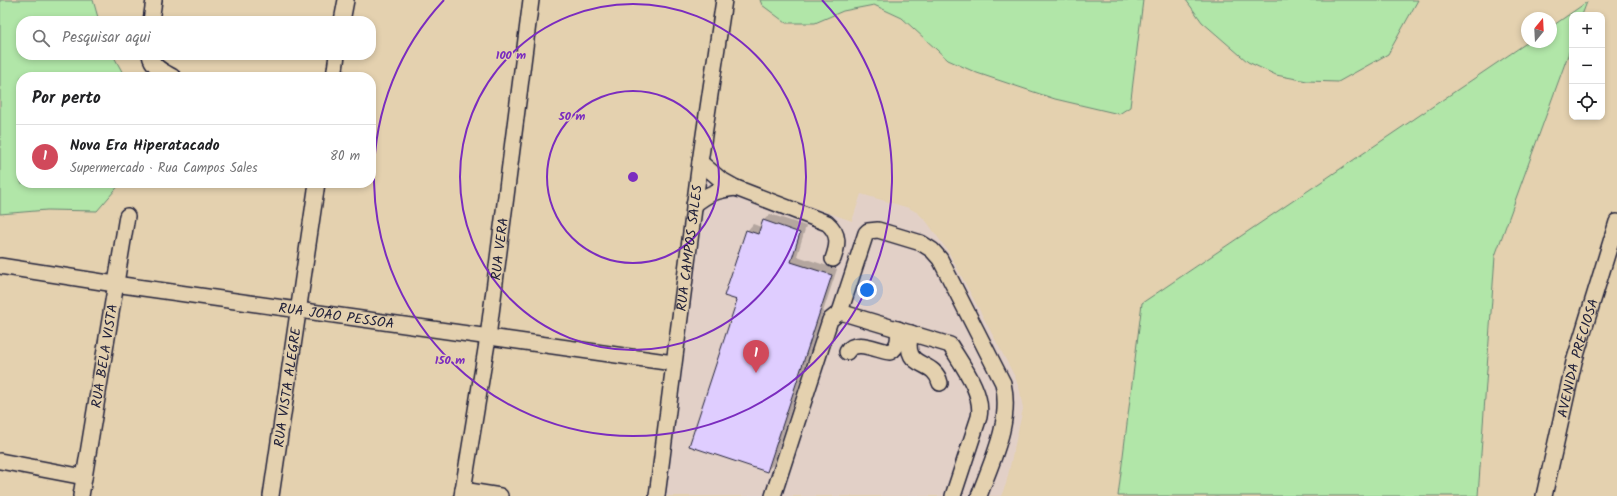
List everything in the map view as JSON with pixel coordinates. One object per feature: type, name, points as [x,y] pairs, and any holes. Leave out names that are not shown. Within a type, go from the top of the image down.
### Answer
[{"type":"street","points":[[152,16],[154,0]]},
{"type":"street","points":[[343,16],[346,0]]},
{"type":"street","name":"RUA VERA","points":[[463,493],[488,337],[531,0]]},
{"type":"street","name":"RUA CAMPOS SALES","points":[[657,496],[694,205],[724,0]]},
{"type":"street","points":[[152,60],[154,65],[164,72]]},
{"type":"street","points":[[335,72],[336,60]]},
{"type":"street","points":[[700,162],[720,179],[736,188],[827,223],[834,231],[838,240],[834,259]]},
{"type":"street","name":"RUA VISTA ALEGRE","points":[[271,496],[316,188]]},
{"type":"street","points":[[694,205],[713,192],[736,188]]},
{"type":"street","name":"RUA BELA VISTA","points":[[81,496],[127,216]]},
{"type":"street","name":"AVENIDA PRECIOSA","points":[[1544,496],[1574,362],[1614,238],[1617,222]]},
{"type":"street","points":[[773,496],[830,320],[840,312],[864,236],[868,231],[878,230],[921,243],[932,250],[940,259],[1003,383],[1005,394],[1005,417],[979,496]]},
{"type":"street","name":"RUA JOÃO PESSOA","points":[[0,266],[115,284],[673,363]]},
{"type":"street","points":[[840,312],[950,345],[978,393],[980,400],[980,417],[953,496]]},
{"type":"street","points":[[847,352],[849,349],[857,345],[890,352],[896,347],[904,331]]},
{"type":"street","points":[[904,331],[909,352],[916,360],[935,374],[939,378],[940,383]]},
{"type":"street","points":[[0,461],[84,477]]},
{"type":"street","points":[[463,493],[500,496]]},
{"type":"shaded area","points":[[709,148],[714,161],[718,166],[737,181],[852,221],[861,194],[909,208],[918,213],[927,222],[949,253],[1015,377],[1020,391],[1023,409],[1006,484],[1001,496],[664,496]]},
{"type":"green space","points":[[0,0],[93,0],[98,16],[16,16],[16,60],[116,60],[122,72],[16,72],[16,188],[117,188],[97,211],[47,210],[0,214]]},
{"type":"green space","points":[[760,0],[1143,0],[1130,107],[1119,114],[1055,99],[977,73],[948,60],[902,18],[874,5],[843,11],[815,23],[786,23],[762,5]]},
{"type":"green space","points":[[1186,0],[1418,0],[1388,54],[1338,82],[1307,81],[1276,75],[1248,62],[1202,22]]},
{"type":"green space","points":[[1587,2],[1583,12],[1573,12]]},
{"type":"green space","points":[[1569,14],[1569,52],[1495,256],[1478,496],[1118,496],[1142,303],[1521,47],[1521,48],[1557,48],[1557,23]]},
{"type":"building","points":[[763,220],[800,233],[791,262],[832,275],[767,472],[689,446],[737,300],[724,296],[746,230],[758,234]]},
{"type":"place","name":"Nova Era Hiperatacado","points":[[756,373]]}]
